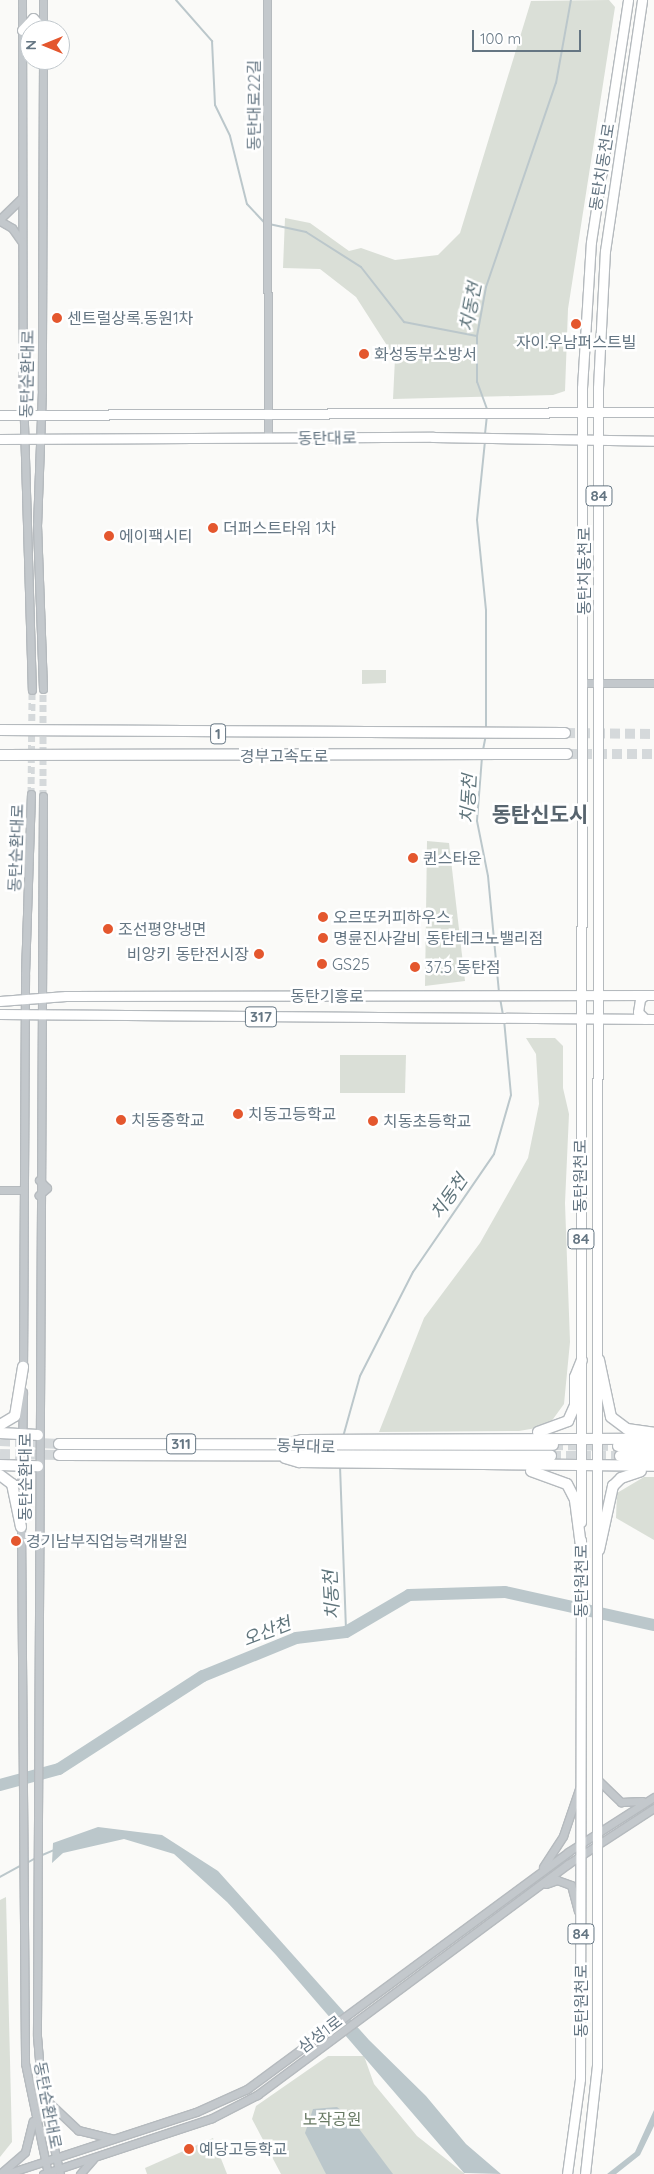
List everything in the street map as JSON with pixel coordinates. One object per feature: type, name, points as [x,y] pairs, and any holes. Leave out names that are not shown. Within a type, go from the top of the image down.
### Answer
[{"type":"highway","name":"경부고속도로","points":[[0,730],[435,734],[565,733]]},
{"type":"highway","name":"경부고속도로","points":[[0,755],[567,754]]},
{"type":"highway","points":[[522,1438],[568,1421],[575,1405],[575,1377],[582,1360]]},
{"type":"highway","points":[[599,1360],[611,1417],[627,1429],[654,1433]]},
{"type":"highway","points":[[0,1425],[15,1416],[22,1367]]},
{"type":"highway","points":[[0,1433],[38,1435]]},
{"type":"highway","points":[[302,1451],[374,1451],[522,1438],[654,1439]]},
{"type":"highway","name":"동부대로","points":[[59,1444],[280,1446],[302,1451]]},
{"type":"highway","name":"동부대로","points":[[374,1451],[553,1445]]},
{"type":"highway","points":[[654,1446],[619,1451],[654,1456]]},
{"type":"highway","name":"동부대로","points":[[59,1455],[274,1455],[302,1451],[374,1451],[551,1456]]},
{"type":"highway","points":[[374,1451],[524,1466],[654,1468]]},
{"type":"highway","points":[[0,1465],[38,1466]]},
{"type":"highway","points":[[524,1466],[566,1484],[575,1500],[575,1530],[582,1546]]},
{"type":"highway","points":[[599,1550],[613,1486],[629,1473],[654,1468]]},
{"type":"highway","points":[[0,1475],[12,1484],[21,1527]]},
{"type":"main road","name":"동탄치동천로","points":[[582,996],[583,412],[591,242],[628,0]]},
{"type":"main road","name":"동탄치동천로","points":[[599,996],[600,683],[598,412],[605,251],[642,0]]},
{"type":"main road","name":"동탄대로","points":[[0,415],[40,413],[654,412]]},
{"type":"main road","name":"동탄대로","points":[[0,439],[428,437],[654,441]]},
{"type":"main road","name":"동탄기흥로","points":[[0,1001],[39,998],[650,995]]},
{"type":"main road","points":[[649,1019],[638,1012],[640,999],[650,995]]},
{"type":"main road","name":"동탄원천로","points":[[568,2170],[580,2079],[582,1360],[580,1019],[582,996]]},
{"type":"main road","name":"동탄원천로","points":[[586,2174],[597,2074],[599,996]]},
{"type":"main road","name":"동탄기흥로","points":[[0,1014],[649,1019]]},
{"type":"street","name":"동탄순환대로","points":[[22,0],[22,20]]},
{"type":"street","points":[[43,0],[43,20]]},
{"type":"street","name":"동탄대로22길","points":[[267,0],[268,414]]},
{"type":"street","name":"동탄순환대로","points":[[22,70],[24,414],[32,690]]},
{"type":"street","name":"동탄순환대로","points":[[43,70],[40,413],[36,526],[43,689]]},
{"type":"street","points":[[22,196],[17,207],[0,220],[12,228],[22,243]]},
{"type":"street","points":[[268,414],[268,438]]},
{"type":"street","points":[[584,683],[654,683]]},
{"type":"street","name":"동탄순환대로","points":[[31,794],[24,1014],[21,1527],[23,1890],[25,2063],[33,2119],[45,2161],[46,2173]]},
{"type":"street","name":"동탄순환대로","points":[[42,796],[39,1180],[47,1188],[39,1195],[37,1885],[42,2095],[59,2171]]},
{"type":"street","points":[[0,1190],[23,1190]]},
{"type":"street","points":[[598,1780],[621,1802],[628,1804],[654,1796]]},
{"type":"street","points":[[528,1882],[557,1849],[581,1784]]},
{"type":"street","name":"삼성1로","points":[[6,2174],[228,2098],[321,2037],[581,1843],[654,1796]]},
{"type":"street","name":"삼성1로","points":[[46,2173],[59,2171],[223,2113],[276,2084],[581,1855],[654,1808]]},
{"type":"street","points":[[534,1890],[558,1880],[571,1886],[581,1924]]},
{"type":"street","points":[[42,2095],[78,2130],[114,2138]]},
{"type":"street","points":[[0,2174],[25,2152],[33,2119]]},
{"type":"street","points":[[38,2135],[46,2139],[50,2132]]},
{"type":"street","points":[[80,2174],[89,2161],[106,2153]]},
{"type":"green space","points":[[609,0],[615,7],[568,309],[565,391],[553,395],[393,399],[395,358],[356,297],[320,269],[283,268],[285,218],[310,223],[349,251],[361,248],[395,260],[438,255],[460,233],[531,1]]},
{"type":"green space","points":[[362,670],[386,670],[386,683],[362,684]]},
{"type":"green space","points":[[427,841],[449,843],[465,981],[425,986]]},
{"type":"green space","points":[[526,1038],[555,1038],[563,1046],[563,1088],[569,1114],[565,1203],[570,1342],[564,1404],[548,1426],[519,1431],[379,1432],[424,1318],[480,1243],[528,1158],[539,1104],[536,1054]]},
{"type":"green space","points":[[340,1055],[406,1055],[405,1093],[340,1093]]},
{"type":"green space","points":[[644,1477],[654,1477],[654,1540],[616,1518],[617,1493]]},
{"type":"green space","points":[[6,1897],[12,2142],[0,2157],[0,1900]]},
{"type":"green space","name":"노작공원","points":[[328,2056],[364,2056],[374,2084],[417,2136],[465,2174],[281,2174],[252,2119],[256,2106]]},
{"type":"green space","points":[[213,2138],[227,2174],[147,2174],[145,2168]]},
{"type":"shaded area","points":[[98,1827],[162,1835],[218,1871],[369,2040],[426,2096],[466,2144],[501,2174],[464,2173],[276,1955],[227,1902],[174,1854],[124,1839],[63,1853],[52,1863],[53,1843]]},
{"type":"shaded area","points":[[337,2107],[351,2118],[393,2174],[326,2174],[305,2133],[313,2109]]},
{"type":"shaded area","points":[[654,2110],[654,2126],[640,2155],[616,2174],[607,2174],[635,2152]]},
{"type":"waterway","points":[[176,0],[212,41],[215,105],[230,136],[247,204],[264,222]]},
{"type":"waterway","name":"치동천","points":[[487,409],[477,382],[477,336],[486,287],[556,83],[571,0]]},
{"type":"waterway","points":[[269,224],[306,232],[361,267],[404,322],[477,336]]},
{"type":"waterway","name":"치동천","points":[[485,434],[487,416]]},
{"type":"waterway","name":"치동천","points":[[485,441],[477,520],[486,610],[486,728]]},
{"type":"waterway","name":"치동천","points":[[483,750],[486,735]]},
{"type":"waterway","name":"치동천","points":[[482,757],[477,821],[488,876],[499,993]]},
{"type":"waterway","name":"치동천","points":[[500,998],[503,1015]]},
{"type":"waterway","name":"치동천","points":[[343,1437],[360,1376],[413,1272],[494,1154],[511,1095],[504,1020]]},
{"type":"waterway","name":"치동천","points":[[340,1466],[346,1632]]},
{"type":"waterway","name":"오산천","points":[[0,1785],[59,1769],[203,1676],[296,1638],[346,1632],[409,1595],[505,1592],[654,1625]]},
{"type":"waterway","points":[[40,1856],[54,1850]]},
{"type":"waterway","points":[[25,1864],[36,1858]]},
{"type":"waterway","points":[[0,1877],[20,1866]]},
{"type":"tunnel","points":[[43,689],[43,796]]},
{"type":"tunnel","points":[[31,794],[32,690]]},
{"type":"tunnel","points":[[565,733],[654,734]]},
{"type":"tunnel","points":[[567,754],[654,754]]},
{"type":"tunnel","points":[[0,1441],[59,1444]]},
{"type":"tunnel","points":[[553,1445],[618,1446]]},
{"type":"tunnel","points":[[0,1454],[59,1455]]},
{"type":"tunnel","points":[[551,1456],[620,1456]]},
{"type":"place","name":"센트럴상록.동원1차","points":[[57,318]]},
{"type":"place","name":"자이.우남퍼스트빌","points":[[576,324]]},
{"type":"place","name":"화성동부소방서","points":[[364,354]]},
{"type":"place","name":"더퍼스트타워 1차","points":[[213,528]]},
{"type":"place","name":"에이팩시티","points":[[109,536]]},
{"type":"place","name":"퀸스타운","points":[[413,858]]},
{"type":"place","name":"오르또커피하우스","points":[[323,917]]},
{"type":"place","name":"조선평양냉면","points":[[108,929]]},
{"type":"place","name":"명륜진사갈비 동탄테크노밸리점","points":[[323,938]]},
{"type":"place","name":"비앙키 동탄전시장","points":[[259,954]]},
{"type":"place","name":"GS25","points":[[322,964]]},
{"type":"place","name":"37.5 동탄점","points":[[415,967]]},
{"type":"place","name":"치동고등학교","points":[[238,1114]]},
{"type":"place","name":"치동중학교","points":[[121,1120]]},
{"type":"place","name":"치동초등학교","points":[[373,1121]]},
{"type":"place","name":"경기남부직업능력개발원","points":[[16,1541]]},
{"type":"place","name":"예당고등학교","points":[[189,2149]]},
{"type":"district","name":"동탄신도시","points":[[540,814]]}]
